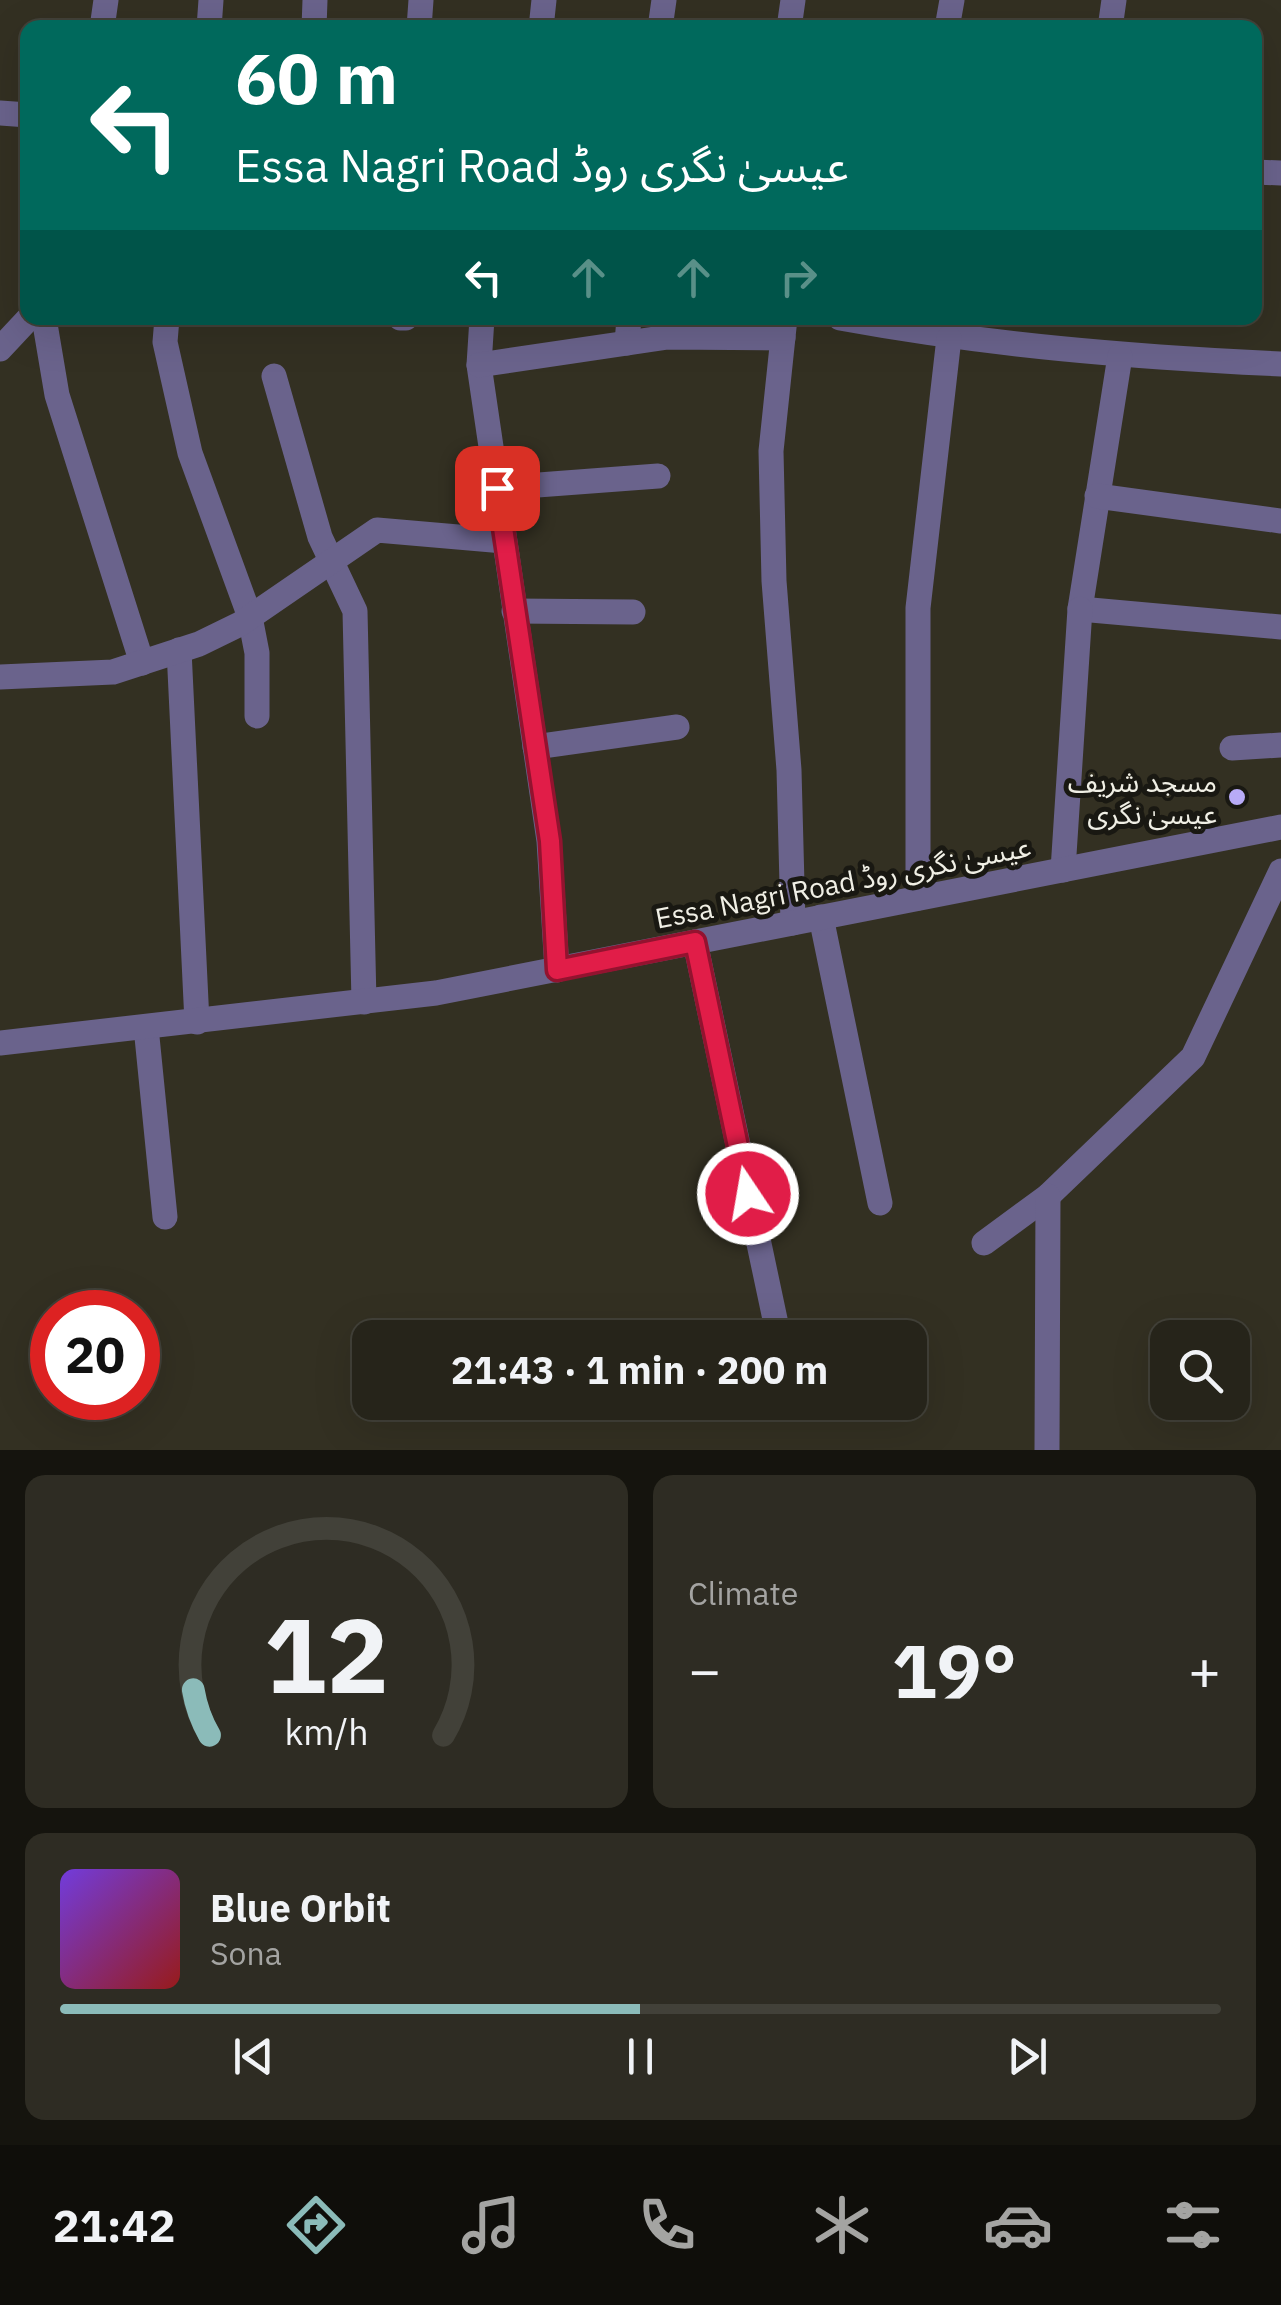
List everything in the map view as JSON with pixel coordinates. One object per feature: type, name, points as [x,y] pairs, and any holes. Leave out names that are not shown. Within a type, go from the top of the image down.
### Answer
[{"type":"street","points":[[0,349],[22,325]]},
{"type":"street","points":[[45,325],[57,395],[142,662]]},
{"type":"street","points":[[166,325],[165,342],[190,452],[250,617],[258,653],[257,716]]},
{"type":"street","points":[[482,325],[479,365],[550,841],[557,970]]},
{"type":"street","points":[[878,325],[949,338],[1120,356],[1281,364]]},
{"type":"street","points":[[479,365],[628,330],[668,336],[784,328],[771,451],[774,582],[789,770],[793,923]]},
{"type":"street","points":[[918,898],[918,608],[949,338]]},
{"type":"street","points":[[1063,870],[1080,609],[1120,356]]},
{"type":"street","points":[[274,376],[320,537],[355,611],[364,1002]]},
{"type":"street","points":[[497,488],[658,476]]},
{"type":"street","points":[[1097,496],[1281,521]]},
{"type":"street","points":[[0,677],[112,672],[198,644],[250,617],[377,530],[504,541]]},
{"type":"street","points":[[1080,609],[1281,627]]},
{"type":"street","points":[[514,612],[633,612]]},
{"type":"street","points":[[179,650],[197,1022]]},
{"type":"street","points":[[535,746],[677,727]]},
{"type":"street","points":[[1232,748],[1281,745]]},
{"type":"street","name":"Essa Nagri Road عیسیٰ نگری روڈ","points":[[0,1043],[436,993],[1281,827]]},
{"type":"street","points":[[984,1242],[1048,1196],[1192,1057],[1281,871]]},
{"type":"street","points":[[821,918],[880,1204]]},
{"type":"street","points":[[695,942],[775,1320]]},
{"type":"street","points":[[146,1027],[165,1216]]},
{"type":"street","points":[[1047,1450],[1048,1196]]},
{"type":"place","name":"مسجد شریف عیسیٰ نگری","points":[[1237,797]]},
{"type":"route","points":[[497,488],[550,841],[557,970],[695,942],[748,1194]]}]
